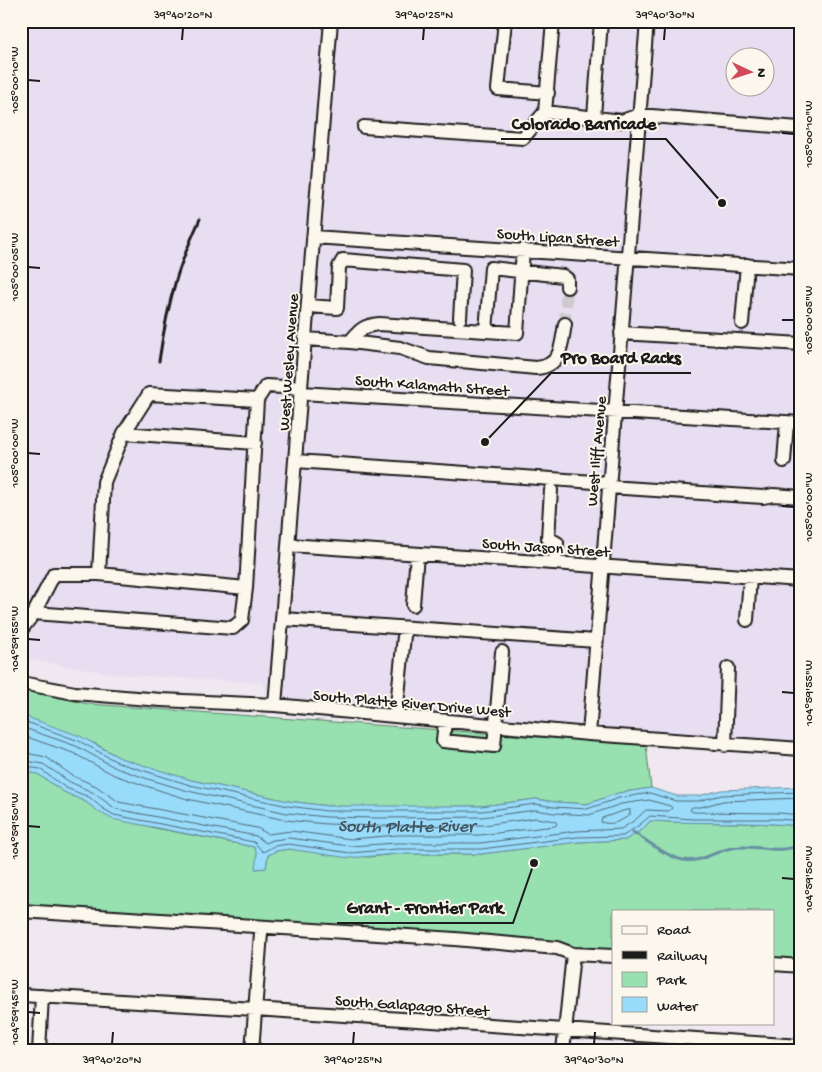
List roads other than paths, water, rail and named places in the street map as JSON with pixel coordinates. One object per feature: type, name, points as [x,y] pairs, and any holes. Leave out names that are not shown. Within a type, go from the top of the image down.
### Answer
[{"type":"street","name":"West Wesley Avenue","points":[[276,705],[331,21]]},
{"type":"street","points":[[505,21],[498,89],[548,93]]},
{"type":"street","points":[[364,127],[523,138],[545,112],[553,21]]},
{"type":"street","points":[[594,117],[601,21]]},
{"type":"street","name":"West Iliff Avenue","points":[[589,734],[648,21]]},
{"type":"street","points":[[545,112],[622,121],[639,115],[799,128]]},
{"type":"street","name":"South Lipan Street","points":[[313,237],[801,269]]},
{"type":"street","points":[[408,265],[410,243]]},
{"type":"street","points":[[350,342],[358,331],[368,325],[379,324],[517,334],[523,250]]},
{"type":"street","points":[[308,306],[337,308],[339,267],[342,260],[408,265],[463,270],[460,318]]},
{"type":"street","points":[[742,323],[747,265]]},
{"type":"street","points":[[486,331],[491,268],[563,276],[567,279],[567,287]]},
{"type":"street","points":[[305,340],[350,342],[400,348],[429,358],[536,368],[552,364],[558,356],[565,324]]},
{"type":"street","points":[[622,333],[801,344]]},
{"type":"street","name":"South Kalamath Street","points":[[257,400],[266,386],[301,390],[801,424]]},
{"type":"street","points":[[34,613],[233,628],[242,620],[246,588],[257,400],[149,394],[124,433],[104,482],[99,574]]},
{"type":"street","points":[[784,461],[787,423]]},
{"type":"street","points":[[124,433],[255,443]]},
{"type":"street","points":[[296,461],[763,497],[773,495],[801,497]]},
{"type":"street","points":[[551,490],[548,538],[557,543],[555,563]]},
{"type":"street","name":"South Jason Street","points":[[289,545],[801,580]]},
{"type":"street","points":[[413,605],[417,554]]},
{"type":"street","points":[[21,630],[34,613],[54,574],[99,574],[246,588]]},
{"type":"street","points":[[746,620],[750,577]]},
{"type":"street","points":[[283,619],[596,641]]},
{"type":"street","points":[[396,716],[404,636]]},
{"type":"street","points":[[445,721],[443,742],[494,746],[502,652]]},
{"type":"street","points":[[725,745],[728,668]]},
{"type":"street","name":"South Platte River Drive West","points":[[21,682],[84,694],[161,700],[276,705],[589,734],[801,749]]},
{"type":"street","points":[[21,911],[455,939],[557,948],[573,954],[612,956]]},
{"type":"street","points":[[252,1051],[261,933]]},
{"type":"street","points":[[563,1051],[573,954]]},
{"type":"street","points":[[774,964],[801,966]]},
{"type":"street","name":"South Galapago Street","points":[[21,995],[801,1046]]},
{"type":"street","points":[[39,1051],[42,996]]},
{"type":"water","name":"South Platte River","points":[[21,715],[80,736],[120,758],[191,780],[288,801],[328,806],[482,806],[536,799],[587,804],[618,793],[651,788],[677,796],[698,796],[721,790],[801,787],[801,826],[650,821],[643,829],[625,840],[578,842],[481,854],[397,854],[349,858],[289,849],[276,851],[268,855],[266,868],[255,869],[257,854],[254,847],[112,819],[86,802],[64,792],[38,774],[21,771]]},
{"type":"waterway","points":[[633,832],[663,852],[683,860],[696,860],[732,848],[784,849],[801,844]]},
{"type":"tunnel","points":[[565,324],[567,287]]},
{"type":"railway","points":[[159,361],[166,320],[176,280],[200,219]]},
{"type":"place","name":"Colorado Barricade","points":[[722,203]]},
{"type":"place","name":"Pro Board Racks","points":[[485,442]]},
{"type":"place","name":"Grant - Frontier Park","points":[[534,863]]}]
